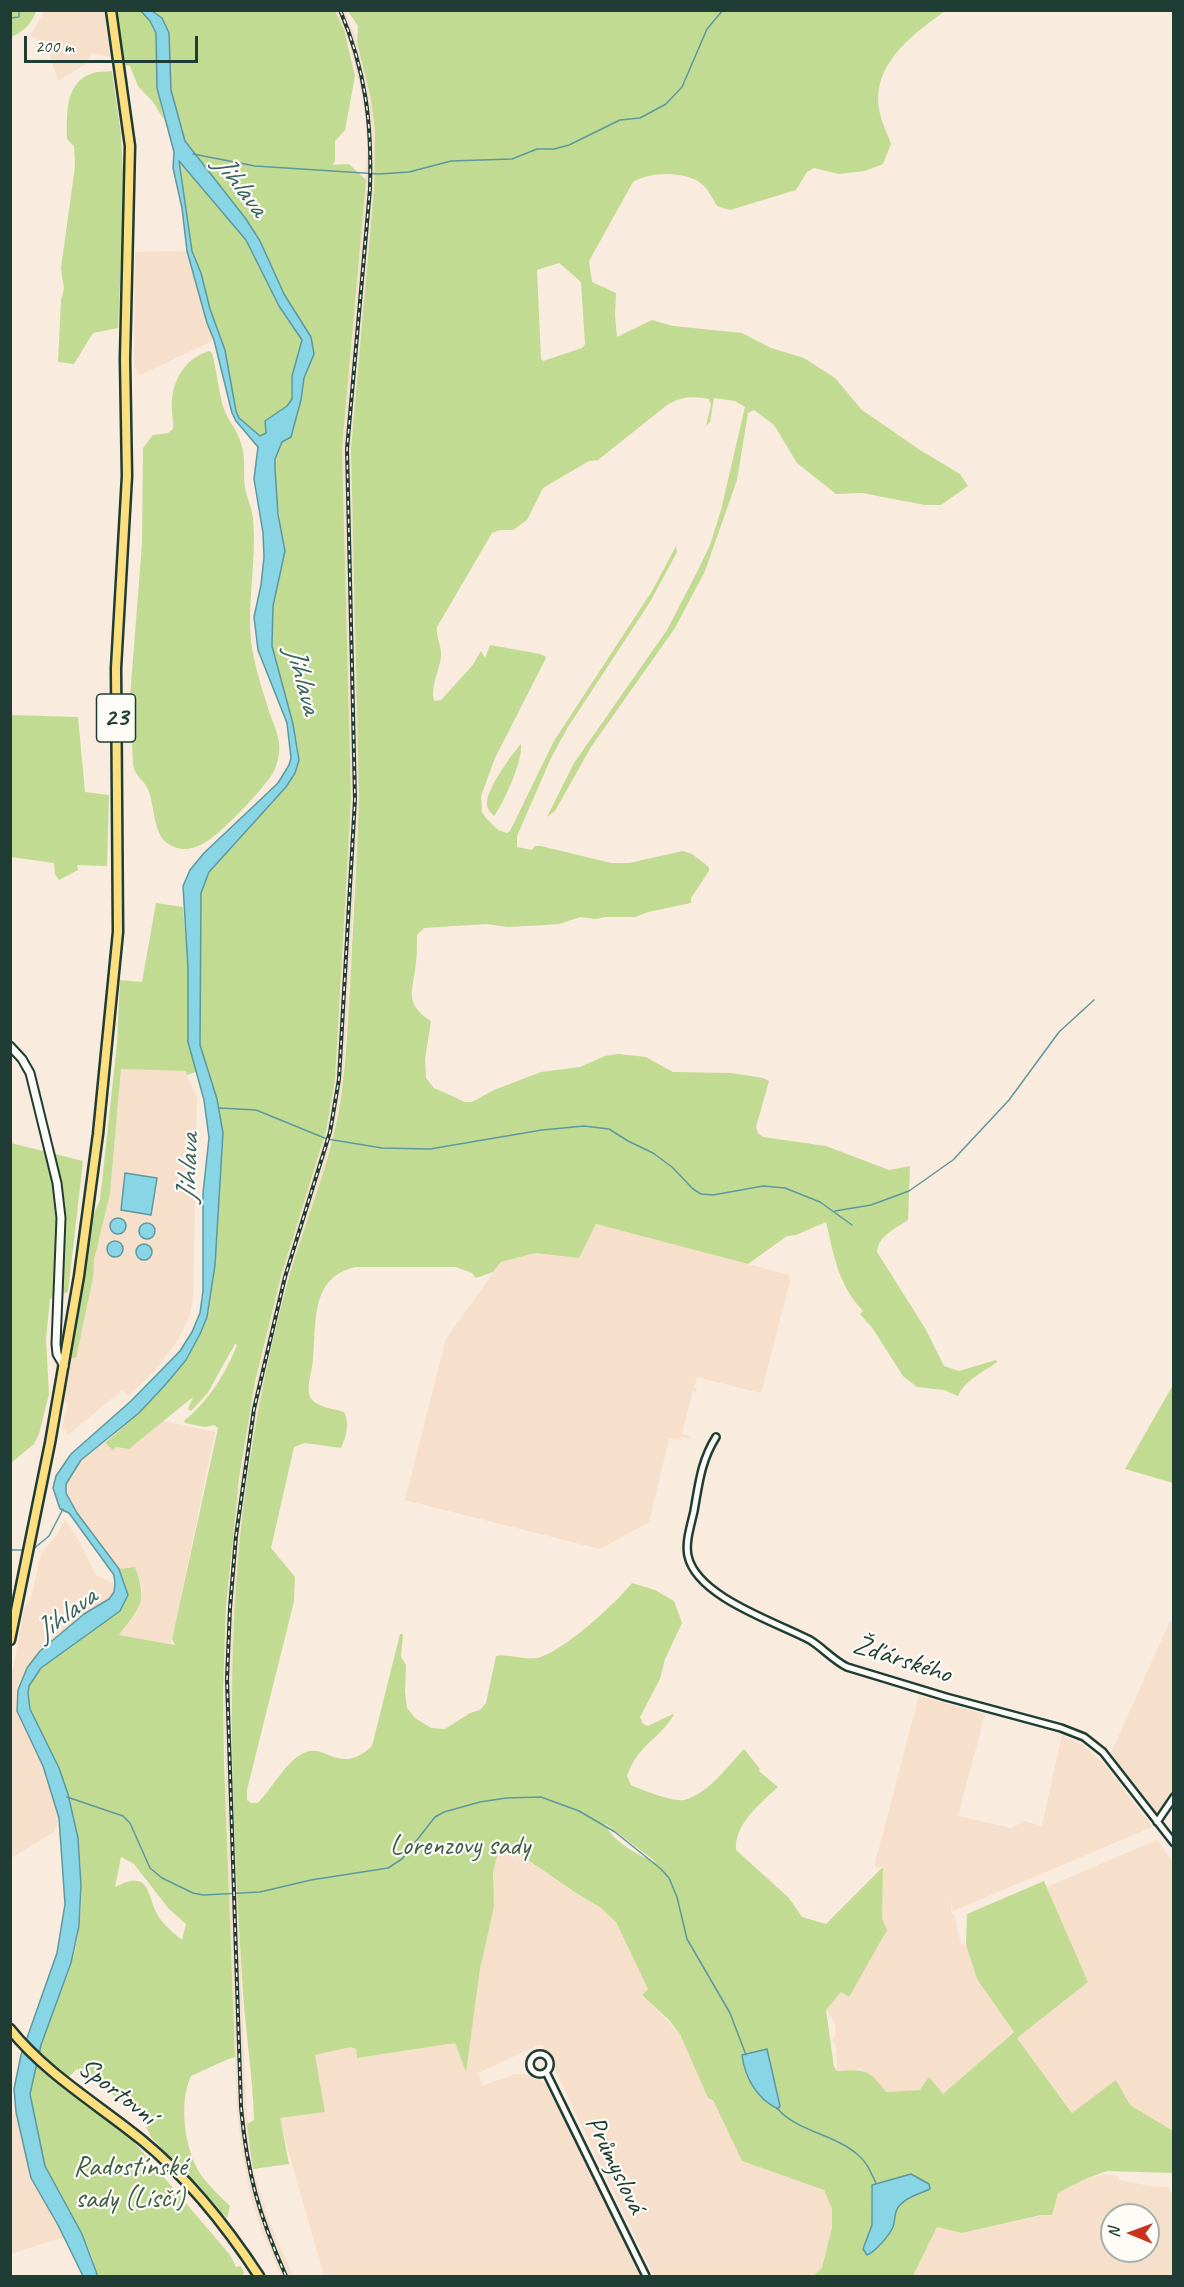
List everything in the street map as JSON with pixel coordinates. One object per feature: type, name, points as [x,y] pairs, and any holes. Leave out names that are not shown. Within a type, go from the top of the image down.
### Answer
[{"type":"main road","name":"23","points":[[10,1640],[17,1592],[50,1443],[79,1276],[92,1178],[118,923],[116,677],[127,483],[125,359],[130,146],[111,10]]},
{"type":"main road","name":"Sportovní","points":[[12,2030],[37,2056],[145,2142],[175,2171],[220,2221],[259,2277]]},
{"type":"street","points":[[10,1046],[22,1059],[30,1073],[57,1183],[61,1218],[56,1344],[57,1354],[63,1366]]},
{"type":"street","name":"Žďárského","points":[[716,1437],[703,1461],[688,1551],[692,1568],[708,1585],[760,1616],[810,1641],[847,1667],[914,1688],[1061,1728],[1084,1737],[1103,1752],[1173,1843]]},
{"type":"street","points":[[1157,1822],[1173,1797]]},
{"type":"street","name":"Průmyslová","points":[[546,2072],[646,2277]]},
{"type":"shaded area","points":[[345,10],[367,79],[374,116],[375,148],[374,189],[351,449],[359,799],[346,1038],[343,1080],[334,1133],[264,1383],[252,1443],[240,1537],[233,1638],[233,1761],[246,2106],[253,2169],[269,2221],[293,2276],[281,2276],[260,2226],[250,2194],[241,2146],[237,2107],[223,1679],[232,1536],[250,1408],[281,1276],[326,1131],[335,1079],[351,799],[342,448],[367,148],[359,81],[349,44],[335,11]]},
{"type":"shaded area","points":[[45,11],[105,11],[110,57],[92,53],[86,64],[58,81],[47,46],[30,35]]},
{"type":"shaded area","points":[[187,251],[214,340],[140,375],[134,367],[135,252]]},
{"type":"shaded area","points":[[121,1069],[185,1071],[197,1098],[193,1299],[189,1317],[179,1338],[154,1372],[128,1396],[122,1390],[68,1435],[62,1427],[68,1403],[63,1401],[71,1358],[85,1307],[87,1307],[94,1260],[110,1194]]},
{"type":"shaded area","points":[[596,1224],[789,1275],[790,1281],[761,1393],[697,1377],[694,1388],[697,1390],[693,1391],[682,1434],[691,1437],[690,1439],[682,1437],[681,1440],[669,1439],[649,1522],[600,1549],[405,1500],[446,1339],[501,1262],[535,1253],[579,1258]]},
{"type":"shaded area","points":[[162,1421],[215,1432],[171,1644],[119,1635],[136,1614],[142,1594],[135,1567],[119,1569],[77,1513],[66,1493],[66,1484],[81,1460],[105,1443],[113,1449],[116,1447],[129,1449]]},
{"type":"shaded area","points":[[65,1520],[78,1539],[96,1575],[115,1584],[114,1592],[109,1599],[84,1614],[40,1651],[23,1676],[43,1766],[59,1818],[54,1832],[11,1858],[11,1681],[24,1609],[32,1595],[41,1553],[56,1536]]},
{"type":"shaded area","points":[[1170,1621],[1173,1623],[1173,1797],[1157,1822],[1111,1753]]},
{"type":"shaded area","points":[[919,1696],[985,1714],[958,1816],[1011,1828],[1024,1821],[1042,1826],[1062,1735],[1084,1746],[1105,1765],[1152,1827],[953,1911],[949,1894],[952,1914],[954,1914],[961,1944],[966,1945],[977,1979],[1014,2031],[943,2094],[920,2090],[886,2092],[862,2069],[837,2071],[836,2043],[833,2043],[833,2037],[836,2037],[835,2023],[826,2010],[841,1992],[849,1996],[882,1919],[883,1867],[874,1867]]},
{"type":"shaded area","points":[[1157,1840],[1173,1862],[1173,2132],[1130,2105],[1122,2090],[1073,2113],[1017,2038],[1088,1982],[1047,1887]]},
{"type":"shaded area","points":[[498,1848],[509,1848],[578,1895],[600,1907],[616,1922],[648,1989],[642,1995],[680,2034],[708,2098],[713,2100],[742,2161],[824,2190],[832,2209],[832,2227],[822,2268],[813,2276],[654,2276],[543,2045],[538,2045],[478,2073],[482,2086],[515,2074],[524,2074],[537,2078],[549,2086],[640,2276],[324,2276],[279,2118],[325,2112],[314,2055],[351,2047],[356,2049],[358,2058],[455,2043],[465,2070],[480,1969],[494,1907],[493,1872]]},
{"type":"shaded area","points":[[16,2112],[31,2178],[64,2237],[11,2254],[10,2117]]},
{"type":"shaded area","points":[[1106,2174],[1118,2176],[1119,2180],[1168,2187],[1173,2196],[1173,2276],[913,2276],[937,2227],[962,2233],[1049,2214],[1058,2193],[1083,2180]]},
{"type":"green space","points":[[11,10],[36,11],[26,27],[11,37]]},
{"type":"green space","points":[[114,11],[141,11],[150,21],[156,33],[157,88],[164,120],[153,102],[138,86],[130,66],[122,64]]},
{"type":"green space","name":"Radostínské sady (Lísčí)","points":[[152,11],[335,11],[344,30],[355,76],[345,130],[335,141],[333,165],[349,164],[366,180],[342,448],[351,799],[335,1079],[326,1131],[281,1276],[255,1382],[239,1478],[226,1607],[223,1688],[235,2057],[191,2076],[187,2087],[184,2113],[187,2140],[195,2165],[211,2187],[230,2206],[227,2218],[151,2137],[140,2114],[98,2084],[88,2082],[89,2078],[85,2074],[78,2075],[78,2068],[61,2084],[134,2142],[230,2255],[236,2267],[241,2266],[244,2273],[242,2276],[97,2276],[89,2250],[42,2156],[31,2099],[36,2060],[75,1950],[80,1919],[81,1870],[78,1839],[68,1795],[59,1769],[33,1716],[28,1694],[30,1685],[36,1676],[56,1656],[120,1611],[125,1583],[119,1569],[135,1567],[141,1597],[137,1611],[119,1635],[175,1645],[172,1639],[218,1428],[214,1425],[205,1427],[184,1421],[201,1405],[215,1386],[237,1345],[235,1344],[207,1394],[191,1411],[188,1409],[193,1397],[129,1449],[116,1447],[113,1450],[105,1443],[157,1393],[191,1350],[200,1334],[220,1111],[200,1045],[201,893],[209,872],[246,828],[274,801],[295,773],[298,747],[272,646],[273,606],[285,551],[276,494],[275,459],[282,442],[291,437],[301,400],[304,378],[314,354],[305,327],[284,294],[260,241],[246,219],[185,141],[171,90],[169,33],[162,18]],"holes":[[[121,1857],[134,1864],[169,1909],[186,1924],[182,1940],[161,1920],[147,1888],[142,1883],[128,1882],[115,1887]]]},
{"type":"green space","name":"Lorenzovy sady","points":[[348,11],[945,11],[908,40],[888,64],[882,78],[879,109],[891,144],[883,164],[865,171],[839,174],[814,168],[807,172],[796,190],[730,210],[717,206],[703,185],[688,177],[659,174],[641,178],[633,182],[589,261],[592,282],[616,293],[617,337],[652,320],[673,326],[742,333],[771,348],[804,358],[835,378],[862,410],[960,474],[968,486],[941,505],[925,505],[862,493],[836,494],[797,463],[774,425],[754,410],[748,413],[737,480],[705,571],[675,628],[591,747],[555,811],[547,817],[574,763],[667,630],[696,574],[710,545],[721,510],[745,407],[735,401],[714,398],[710,422],[706,426],[711,405],[709,399],[697,397],[672,402],[598,460],[589,461],[543,488],[527,520],[513,530],[500,530],[492,533],[437,627],[441,658],[433,694],[434,701],[441,700],[472,666],[481,651],[485,658],[490,645],[540,654],[546,658],[495,758],[481,796],[482,812],[498,830],[507,833],[510,831],[554,741],[652,591],[676,546],[677,552],[650,602],[568,727],[551,758],[517,836],[517,847],[532,850],[535,846],[541,846],[611,863],[629,863],[683,851],[692,854],[709,867],[709,871],[691,898],[691,903],[635,917],[596,919],[580,917],[559,924],[508,927],[486,924],[424,928],[417,935],[412,996],[416,1008],[431,1021],[425,1059],[426,1078],[434,1088],[465,1102],[472,1102],[494,1090],[541,1072],[580,1067],[605,1056],[618,1054],[646,1057],[673,1072],[731,1073],[769,1081],[756,1127],[758,1133],[763,1137],[826,1146],[889,1170],[910,1166],[908,1220],[884,1237],[877,1252],[925,1328],[944,1366],[959,1371],[996,1360],[997,1362],[970,1381],[958,1396],[944,1390],[917,1387],[903,1376],[873,1329],[860,1314],[863,1311],[842,1280],[826,1222],[796,1235],[787,1236],[748,1264],[596,1224],[579,1258],[535,1253],[501,1262],[493,1272],[476,1278],[472,1273],[456,1267],[355,1267],[340,1273],[330,1281],[318,1304],[309,1389],[310,1397],[316,1403],[344,1412],[347,1430],[341,1448],[305,1443],[294,1447],[271,1548],[295,1577],[294,1601],[247,1790],[247,1800],[251,1803],[258,1803],[286,1767],[306,1752],[321,1752],[343,1759],[361,1755],[372,1746],[400,1634],[403,1634],[401,1657],[406,1665],[407,1708],[415,1718],[431,1728],[445,1729],[470,1713],[480,1710],[486,1703],[496,1656],[537,1658],[548,1654],[588,1626],[632,1583],[655,1590],[674,1601],[682,1623],[665,1659],[660,1679],[640,1717],[643,1724],[648,1726],[674,1715],[636,1757],[627,1776],[631,1785],[665,1797],[684,1800],[709,1786],[744,1749],[760,1769],[759,1771],[778,1787],[744,1823],[739,1831],[736,1850],[789,1898],[802,1917],[826,1924],[883,1867],[882,1919],[887,1930],[849,1997],[841,1992],[826,2010],[834,2067],[837,2071],[866,2072],[886,2092],[920,2090],[929,2077],[943,2094],[1014,2032],[977,1979],[966,1945],[967,1914],[1044,1881],[1088,1982],[1017,2038],[1072,2113],[1116,2080],[1130,2105],[1173,2131],[1173,2173],[1107,2171],[1058,2193],[1052,2215],[1041,2215],[962,2233],[937,2227],[913,2276],[813,2276],[822,2268],[832,2227],[832,2209],[824,2190],[742,2161],[713,2100],[708,2098],[680,2034],[669,2020],[642,1995],[648,1989],[616,1922],[600,1907],[509,1847],[499,1847],[493,1873],[494,1907],[480,1969],[466,2072],[455,2043],[357,2058],[356,2049],[351,2047],[315,2055],[325,2112],[280,2118],[289,2164],[253,2169],[247,2124],[254,2120],[243,1993],[232,1766],[235,1595],[248,1471],[266,1372],[290,1274],[332,1140],[340,1104],[346,1054],[359,799],[351,449],[374,189],[375,131],[371,99],[357,42],[358,26]],"holes":[[[559,263],[581,282],[585,344],[582,348],[543,361],[541,359],[537,270]],[[605,1824],[656,1862],[627,1847],[608,1830]],[[911,2175],[929,2184],[899,2206],[892,2228],[875,2251],[863,2249],[872,2225],[871,2188],[876,2183]]]},
{"type":"green space","points":[[112,71],[121,135],[124,192],[118,328],[93,333],[74,364],[58,362],[61,300],[64,289],[61,268],[75,166],[74,146],[67,139],[69,100],[77,84],[84,77],[95,72]]},
{"type":"green space","points":[[178,161],[246,240],[279,306],[302,340],[291,385],[292,399],[287,406],[265,421],[266,433],[260,436],[239,418],[236,411],[225,350],[192,251]]},
{"type":"green space","points":[[209,351],[212,353],[223,406],[243,449],[245,488],[254,533],[250,610],[251,641],[258,676],[277,732],[279,748],[278,760],[272,774],[240,812],[204,843],[183,849],[170,845],[160,835],[148,788],[136,773],[133,765],[130,698],[142,543],[143,448],[153,435],[168,433],[173,429],[172,401],[176,382],[185,366]]},
{"type":"green space","points":[[11,715],[78,717],[85,792],[109,795],[107,866],[77,865],[78,870],[59,880],[55,874],[54,863],[11,857]]},
{"type":"green space","points":[[521,744],[519,760],[512,781],[494,816],[487,806],[490,790]]},
{"type":"green space","points":[[156,903],[183,907],[188,968],[188,1042],[196,1072],[187,1075],[185,1071],[121,1069],[110,1194],[94,1260],[93,1278],[76,1358],[71,1358],[56,1438],[91,1221],[100,1200],[117,1044],[120,980],[142,982]]},
{"type":"green space","points":[[11,1143],[83,1161],[68,1292],[50,1299],[46,1339],[49,1394],[39,1434],[34,1444],[11,1463]]},
{"type":"green space","points":[[1173,1385],[1173,1483],[1125,1469]]},
{"type":"water","points":[[141,11],[152,11],[162,18],[169,33],[171,90],[185,141],[246,219],[260,241],[284,294],[311,337],[314,354],[304,378],[301,400],[291,437],[282,442],[275,459],[278,514],[285,551],[273,606],[272,646],[293,724],[299,760],[295,773],[286,787],[209,872],[201,893],[200,1045],[217,1099],[223,1133],[215,1265],[207,1317],[186,1360],[166,1384],[139,1413],[81,1460],[66,1484],[66,1493],[77,1513],[119,1569],[128,1595],[120,1611],[41,1668],[29,1686],[28,1693],[30,1709],[59,1768],[68,1794],[78,1838],[81,1885],[79,1926],[71,1963],[41,2045],[30,2094],[45,2166],[82,2234],[97,2274],[97,2276],[83,2276],[58,2225],[31,2178],[16,2112],[14,2089],[21,2055],[57,1953],[65,1904],[59,1818],[43,1766],[17,1711],[18,1690],[27,1668],[40,1651],[84,1614],[109,1599],[114,1592],[114,1575],[69,1513],[60,1509],[53,1488],[56,1476],[71,1454],[131,1401],[180,1351],[200,1313],[203,1291],[203,1193],[209,1138],[204,1100],[188,1042],[188,968],[183,886],[190,870],[204,853],[278,783],[291,758],[287,723],[258,650],[254,617],[264,557],[263,533],[254,479],[258,447],[232,413],[214,340],[187,251],[182,208],[173,168],[174,152],[157,88],[156,33],[150,21]],"holes":[[[179,161],[246,240],[279,306],[302,340],[292,376],[292,399],[287,406],[265,421],[266,433],[260,436],[239,418],[236,411],[225,350],[192,251]]]},
{"type":"water","points":[[125,1173],[157,1178],[151,1215],[121,1210]]},
{"type":"water","points":[[118,1218],[126,1226],[118,1234],[110,1226]]},
{"type":"water","points":[[147,1223],[155,1231],[147,1239],[139,1231]]},
{"type":"water","points":[[115,1241],[123,1249],[115,1257],[107,1249]]},
{"type":"water","points":[[144,1244],[152,1252],[144,1260],[136,1252]]},
{"type":"water","points":[[767,2049],[780,2106],[778,2109],[764,2100],[753,2087],[742,2055]]},
{"type":"water","points":[[911,2174],[929,2184],[930,2189],[910,2197],[900,2205],[888,2235],[867,2255],[863,2249],[872,2225],[872,2185]]},
{"type":"waterway","points":[[10,18],[19,17],[19,10]]},
{"type":"waterway","name":"Jihlava","points":[[193,154],[255,166],[379,174],[409,172],[451,161],[512,159],[537,149],[554,149],[569,145],[620,120],[640,118],[666,104],[682,87],[707,29],[723,10]]},
{"type":"waterway","points":[[835,1211],[871,1205],[909,1191],[953,1160],[1009,1100],[1059,1032],[1094,1000]]},
{"type":"waterway","points":[[219,1108],[256,1110],[327,1139],[382,1148],[430,1149],[542,1130],[584,1126],[609,1129],[653,1153],[701,1194],[713,1195],[763,1186],[785,1188],[820,1202],[852,1225]]},
{"type":"waterway","points":[[32,1550],[49,1536],[63,1509]]},
{"type":"waterway","points":[[10,1550],[25,1550]]},
{"type":"waterway","points":[[67,1797],[123,1816],[130,1823],[150,1868],[162,1878],[193,1893],[203,1895],[260,1892],[311,1880],[388,1868],[402,1859],[435,1817],[444,1812],[480,1802],[506,1798],[541,1797],[579,1811],[615,1832],[669,1878],[677,1897],[687,1939],[730,2013],[746,2055]]},
{"type":"waterway","points":[[777,2108],[795,2123],[849,2148],[864,2161],[876,2183]]},
{"type":"railway","points":[[286,2276],[261,2214],[247,2153],[241,2107],[227,1679],[236,1536],[254,1409],[285,1277],[330,1132],[339,1079],[355,799],[347,449],[370,189],[370,142],[366,98],[356,55],[340,10]]}]
